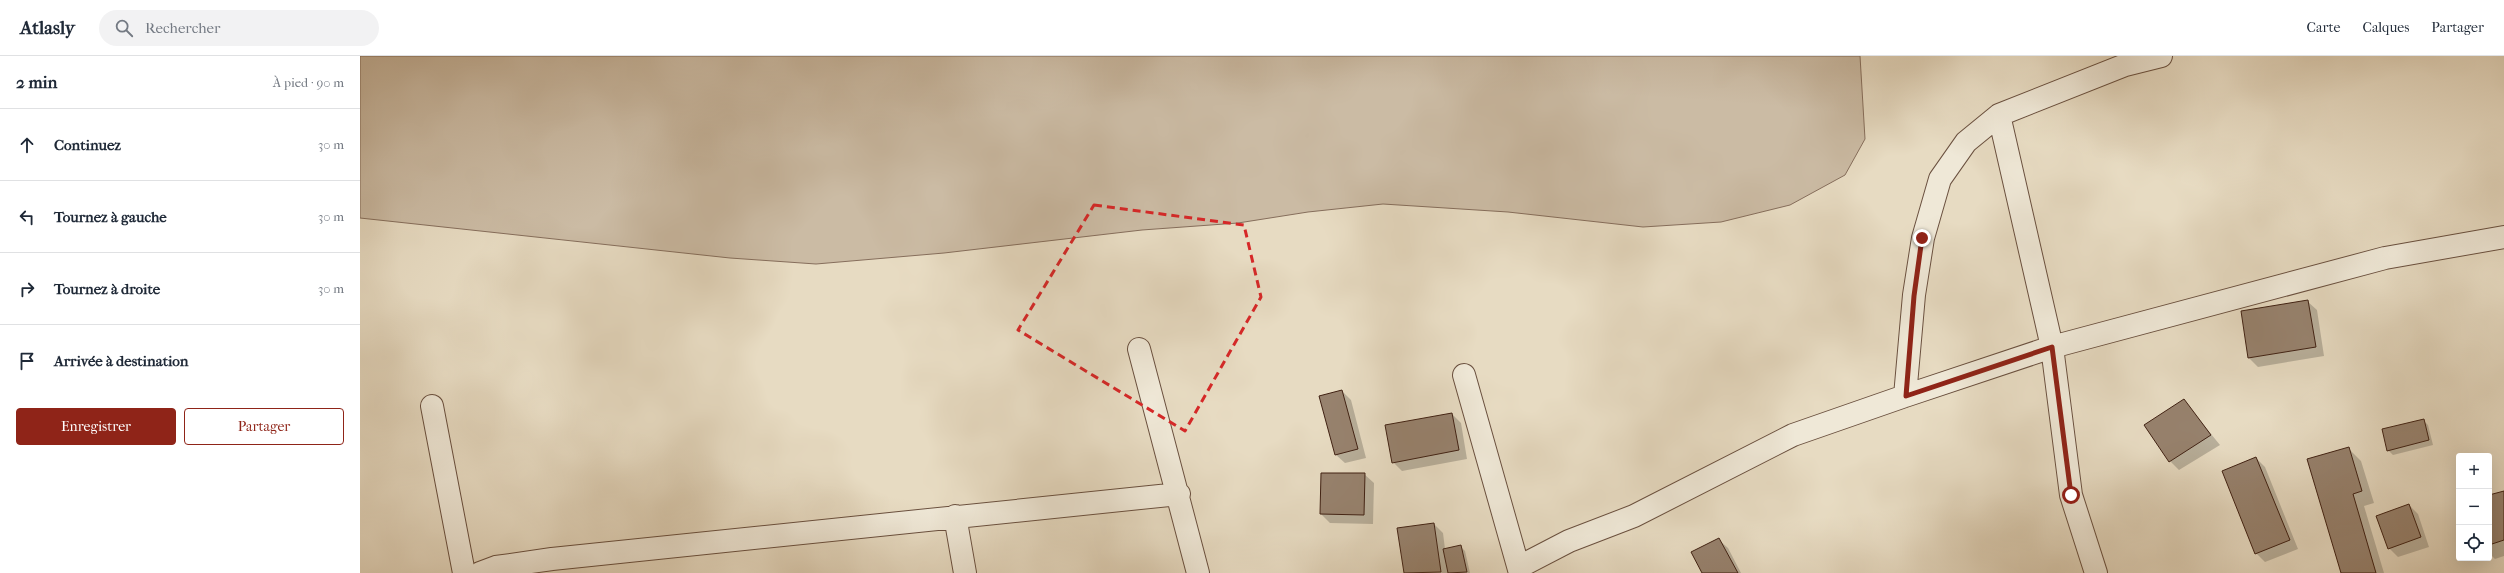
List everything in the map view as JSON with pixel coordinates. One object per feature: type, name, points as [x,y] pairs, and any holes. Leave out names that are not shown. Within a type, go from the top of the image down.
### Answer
[{"type":"street","points":[[1906,396],[1914,296],[1922,238],[1940,179],[1966,142],[1998,115],[2126,65],[2161,56]]},
{"type":"street","points":[[1998,115],[2052,347],[2071,495],[2096,573]]},
{"type":"street","points":[[1464,375],[1519,570],[1569,541],[1634,516],[1793,435],[1906,396],[2052,347],[2385,258],[2504,237]]},
{"type":"street","points":[[1139,350],[1179,494],[1198,573]]},
{"type":"street","points":[[432,406],[464,573]]},
{"type":"street","points":[[480,573],[496,566],[552,559],[954,516],[1179,494]]},
{"type":"street","points":[[954,516],[966,573]]},
{"type":"highlighted area","points":[[1094,205],[1244,225],[1261,297],[1185,431],[1018,330]]},
{"type":"shaded area","points":[[360,56],[1860,56],[1865,139],[1845,175],[1790,205],[1721,222],[1643,227],[1508,212],[1383,204],[1308,212],[1238,223],[1142,230],[944,253],[816,264],[730,258],[360,218]]},
{"type":"building","points":[[2308,300],[2316,347],[2248,358],[2241,311]]},
{"type":"building","points":[[1342,390],[1358,449],[1335,455],[1319,396]]},
{"type":"building","points":[[2184,399],[2211,435],[2169,462],[2144,425]]},
{"type":"building","points":[[1452,413],[1459,450],[1392,463],[1385,425]]},
{"type":"building","points":[[2424,419],[2429,440],[2387,451],[2382,429]]},
{"type":"building","points":[[2349,447],[2362,491],[2353,494],[2376,573],[2341,573],[2307,459]]},
{"type":"building","points":[[2256,457],[2290,540],[2255,554],[2222,471]]},
{"type":"building","points":[[1321,473],[1365,473],[1364,515],[1320,514]]},
{"type":"building","points":[[2504,491],[2504,540],[2492,544],[2492,525],[2492,494]]},
{"type":"building","points":[[2409,504],[2421,537],[2388,549],[2376,516]]},
{"type":"building","points":[[1434,523],[1441,572],[1404,573],[1397,528]]},
{"type":"building","points":[[1719,538],[1738,573],[1702,573],[1691,552]]},
{"type":"building","points":[[1461,545],[1467,572],[1448,573],[1443,549]]},
{"type":"route","points":[[1922,238],[1908,348],[1906,396],[2052,347],[2071,495]]}]
